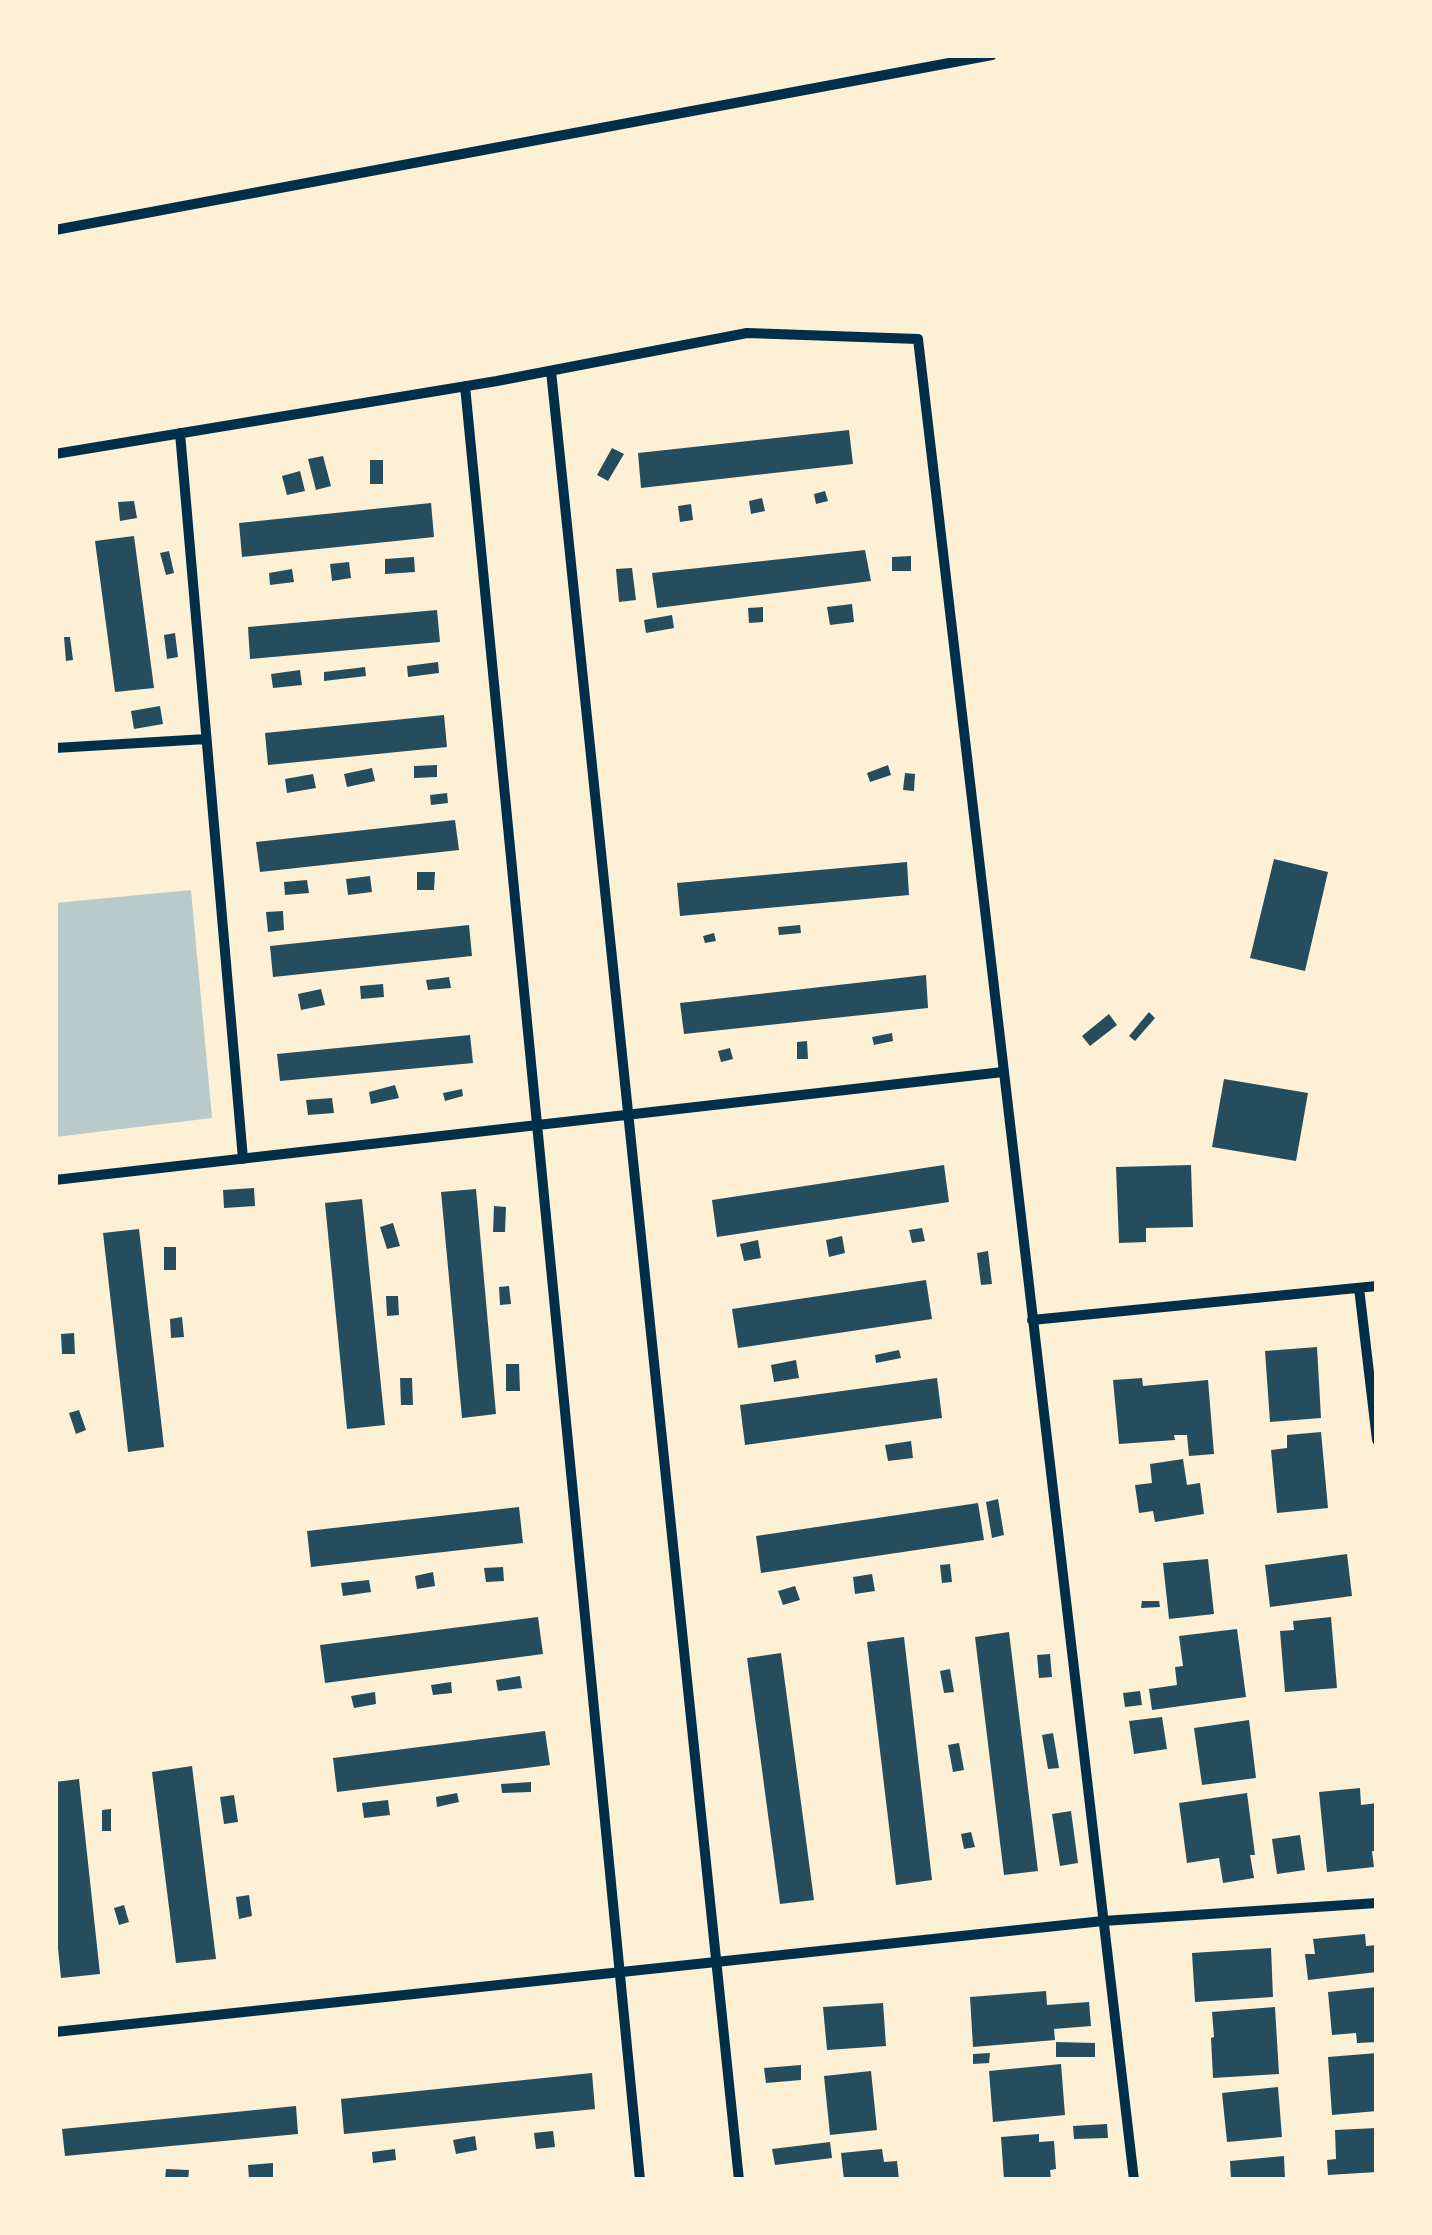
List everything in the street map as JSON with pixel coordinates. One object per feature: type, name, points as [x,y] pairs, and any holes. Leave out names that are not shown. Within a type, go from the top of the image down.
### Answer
[{"type":"street","points":[[55,230],[992,55]]},
{"type":"street","points":[[55,454],[552,371],[748,333],[918,339],[1134,2180]]},
{"type":"street","points":[[552,371],[738,2180]]},
{"type":"street","points":[[465,386],[640,2180]]},
{"type":"street","points":[[180,433],[243,1159]]},
{"type":"street","points":[[55,748],[206,739]]},
{"type":"street","points":[[55,1180],[1003,1072]]},
{"type":"street","points":[[1032,1320],[1377,1286]]},
{"type":"street","points":[[1359,1288],[1377,1440]]},
{"type":"street","points":[[55,2032],[1103,1921],[1377,1903]]},
{"type":"shaded area","points":[[191,890],[212,1118],[55,1137],[55,903]]},
{"type":"building","points":[[849,430],[853,464],[641,488],[638,453]]},
{"type":"building","points":[[612,448],[624,454],[608,481],[597,475]]},
{"type":"building","points":[[323,456],[331,486],[316,490],[308,459]]},
{"type":"building","points":[[370,460],[383,460],[383,484],[370,484]]},
{"type":"building","points":[[300,471],[305,491],[287,495],[282,476]]},
{"type":"building","points":[[825,491],[828,501],[816,504],[814,494]]},
{"type":"building","points":[[762,498],[765,511],[751,514],[749,501]]},
{"type":"building","points":[[134,501],[137,518],[120,521],[118,502]]},
{"type":"building","points":[[431,503],[434,537],[242,557],[239,523]]},
{"type":"building","points":[[691,504],[693,520],[680,522],[678,506]]},
{"type":"building","points":[[134,536],[154,688],[115,692],[95,541]]},
{"type":"building","points":[[865,550],[871,581],[657,608],[652,573]]},
{"type":"building","points":[[169,551],[174,573],[166,575],[160,553]]},
{"type":"building","points":[[911,556],[911,571],[892,571],[892,557]]},
{"type":"building","points":[[414,557],[415,572],[385,574],[385,559]]},
{"type":"building","points":[[349,562],[351,578],[332,581],[330,564]]},
{"type":"building","points":[[632,568],[636,600],[619,602],[616,569]]},
{"type":"building","points":[[292,569],[294,582],[270,585],[269,573]]},
{"type":"building","points":[[852,604],[854,622],[830,625],[827,607]]},
{"type":"building","points":[[763,607],[763,622],[749,623],[748,608]]},
{"type":"building","points":[[437,610],[440,642],[250,659],[248,627]]},
{"type":"building","points":[[672,615],[674,628],[646,633],[644,620]]},
{"type":"building","points":[[175,633],[178,657],[167,659],[164,635]]},
{"type":"building","points":[[64,637],[70,637],[73,660],[66,661]]},
{"type":"building","points":[[438,662],[439,673],[408,677],[407,666]]},
{"type":"building","points":[[365,667],[366,676],[324,681],[324,672]]},
{"type":"building","points":[[300,670],[302,685],[273,688],[271,674]]},
{"type":"building","points":[[160,706],[163,724],[134,729],[131,711]]},
{"type":"building","points":[[444,715],[447,747],[268,765],[265,733]]},
{"type":"building","points":[[437,765],[437,777],[414,778],[414,766]]},
{"type":"building","points":[[888,765],[891,775],[870,782],[867,773]]},
{"type":"building","points":[[372,768],[375,781],[347,787],[344,774]]},
{"type":"building","points":[[905,773],[915,774],[914,791],[903,790]]},
{"type":"building","points":[[313,774],[316,788],[287,793],[285,779]]},
{"type":"building","points":[[447,793],[448,803],[431,805],[430,795]]},
{"type":"building","points":[[455,820],[459,850],[260,872],[256,842]]},
{"type":"building","points":[[1274,859],[1328,872],[1305,971],[1250,958]]},
{"type":"building","points":[[907,862],[909,895],[680,916],[677,883]]},
{"type":"building","points":[[417,872],[435,872],[434,890],[417,890]]},
{"type":"building","points":[[370,876],[372,892],[348,895],[346,879]]},
{"type":"building","points":[[307,880],[309,893],[285,895],[284,882]]},
{"type":"building","points":[[283,911],[284,930],[268,932],[266,912]]},
{"type":"building","points":[[469,925],[472,956],[273,977],[270,946]]},
{"type":"building","points":[[800,925],[801,933],[779,935],[778,927]]},
{"type":"building","points":[[714,933],[716,941],[705,943],[703,936]]},
{"type":"building","points":[[926,975],[928,1008],[684,1034],[680,1003]]},
{"type":"building","points":[[449,977],[451,988],[428,990],[426,980]]},
{"type":"building","points":[[383,984],[384,997],[361,999],[360,986]]},
{"type":"building","points":[[321,989],[325,1005],[301,1010],[298,994]]},
{"type":"building","points":[[1149,1012],[1155,1018],[1135,1041],[1129,1036]]},
{"type":"building","points":[[1109,1014],[1117,1025],[1090,1046],[1082,1036]]},
{"type":"building","points":[[892,1033],[893,1041],[874,1045],[872,1037]]},
{"type":"building","points":[[470,1035],[473,1063],[280,1081],[277,1054]]},
{"type":"building","points":[[807,1041],[808,1059],[797,1059],[797,1042]]},
{"type":"building","points":[[730,1048],[733,1059],[721,1062],[718,1051]]},
{"type":"building","points":[[1224,1079],[1308,1093],[1296,1161],[1212,1147]]},
{"type":"building","points":[[395,1085],[399,1098],[371,1104],[369,1092]]},
{"type":"building","points":[[462,1089],[463,1096],[445,1101],[443,1093]]},
{"type":"building","points":[[332,1098],[334,1113],[308,1115],[306,1100]]},
{"type":"building","points":[[944,1165],[949,1202],[717,1237],[712,1200]]},
{"type":"building","points":[[1191,1165],[1193,1227],[1146,1228],[1146,1242],[1119,1243],[1116,1167]]},
{"type":"building","points":[[254,1188],[255,1206],[224,1208],[223,1190]]},
{"type":"building","points":[[476,1189],[496,1414],[462,1418],[441,1192]]},
{"type":"building","points":[[362,1199],[385,1425],[347,1429],[325,1203]]},
{"type":"building","points":[[494,1206],[506,1207],[505,1232],[493,1232]]},
{"type":"building","points":[[393,1223],[400,1246],[387,1249],[380,1227]]},
{"type":"building","points":[[922,1228],[925,1241],[912,1243],[909,1230]]},
{"type":"building","points":[[139,1229],[164,1447],[128,1452],[103,1233]]},
{"type":"building","points":[[842,1236],[845,1253],[829,1257],[826,1240]]},
{"type":"building","points":[[758,1240],[761,1258],[744,1261],[740,1244]]},
{"type":"building","points":[[164,1247],[176,1247],[176,1270],[164,1270]]},
{"type":"building","points":[[988,1251],[992,1284],[981,1285],[977,1253]]},
{"type":"building","points":[[926,1280],[932,1319],[738,1348],[732,1309]]},
{"type":"building","points":[[509,1286],[511,1304],[500,1305],[499,1287]]},
{"type":"building","points":[[386,1296],[398,1296],[399,1315],[387,1316]]},
{"type":"building","points":[[182,1317],[184,1337],[171,1338],[170,1319]]},
{"type":"building","points":[[74,1333],[75,1354],[62,1354],[61,1334]]},
{"type":"building","points":[[1317,1347],[1321,1418],[1270,1422],[1265,1351]]},
{"type":"building","points":[[899,1350],[901,1358],[876,1363],[875,1355]]},
{"type":"building","points":[[796,1360],[799,1378],[774,1382],[771,1365]]},
{"type":"building","points":[[506,1364],[519,1364],[520,1391],[506,1391]]},
{"type":"building","points":[[400,1378],[412,1378],[413,1405],[401,1405]]},
{"type":"building","points":[[937,1378],[942,1418],[745,1445],[740,1405]]},
{"type":"building","points":[[1142,1378],[1143,1386],[1208,1380],[1214,1454],[1189,1456],[1187,1435],[1174,1435],[1175,1440],[1119,1444],[1113,1380]]},
{"type":"building","points":[[79,1410],[86,1430],[76,1434],[69,1413]]},
{"type":"building","points":[[1321,1432],[1328,1508],[1277,1513],[1271,1450],[1287,1448],[1287,1435]]},
{"type":"building","points":[[911,1441],[913,1458],[888,1461],[885,1445]]},
{"type":"building","points":[[1183,1459],[1187,1485],[1200,1483],[1204,1514],[1155,1522],[1153,1511],[1139,1513],[1135,1485],[1152,1483],[1150,1464]]},
{"type":"building","points":[[998,1499],[1004,1535],[992,1538],[986,1502]]},
{"type":"building","points":[[978,1503],[984,1540],[761,1573],[756,1536]]},
{"type":"building","points":[[519,1507],[523,1543],[311,1567],[307,1531]]},
{"type":"building","points":[[1347,1554],[1352,1596],[1270,1607],[1265,1565]]},
{"type":"building","points":[[1208,1559],[1214,1614],[1169,1619],[1163,1563]]},
{"type":"building","points":[[950,1564],[952,1582],[942,1583],[940,1565]]},
{"type":"building","points":[[503,1567],[504,1581],[486,1582],[484,1568]]},
{"type":"building","points":[[433,1572],[435,1586],[417,1589],[415,1576]]},
{"type":"building","points":[[872,1574],[875,1591],[855,1594],[853,1577]]},
{"type":"building","points":[[369,1580],[371,1592],[343,1596],[341,1583]]},
{"type":"building","points":[[795,1586],[800,1600],[783,1605],[778,1591]]},
{"type":"building","points":[[1142,1601],[1159,1601],[1160,1607],[1141,1608]]},
{"type":"building","points":[[538,1617],[543,1654],[325,1683],[320,1645]]},
{"type":"building","points":[[1331,1617],[1337,1688],[1285,1692],[1280,1631],[1294,1630],[1293,1621]]},
{"type":"building","points":[[1237,1629],[1246,1697],[1152,1710],[1149,1689],[1177,1685],[1175,1667],[1183,1666],[1179,1636]]},
{"type":"building","points":[[1009,1632],[1038,1871],[1004,1875],[975,1637]]},
{"type":"building","points":[[904,1637],[932,1880],[896,1885],[867,1642]]},
{"type":"building","points":[[781,1653],[814,1900],[780,1904],[747,1658]]},
{"type":"building","points":[[1050,1654],[1052,1677],[1039,1678],[1037,1655]]},
{"type":"building","points":[[950,1669],[954,1692],[944,1693],[940,1671]]},
{"type":"building","points":[[520,1676],[522,1688],[498,1691],[496,1680]]},
{"type":"building","points":[[451,1682],[452,1693],[433,1695],[431,1685]]},
{"type":"building","points":[[1140,1691],[1142,1705],[1125,1707],[1123,1693]]},
{"type":"building","points":[[375,1692],[376,1704],[354,1708],[351,1696]]},
{"type":"building","points":[[1162,1717],[1167,1749],[1134,1754],[1129,1721]]},
{"type":"building","points":[[1249,1720],[1256,1778],[1202,1785],[1194,1728]]},
{"type":"building","points":[[545,1731],[550,1765],[337,1792],[333,1758]]},
{"type":"building","points":[[1053,1733],[1059,1768],[1048,1769],[1042,1735]]},
{"type":"building","points":[[959,1743],[964,1770],[953,1772],[948,1745]]},
{"type":"building","points":[[192,1766],[216,1959],[176,1963],[152,1772]]},
{"type":"building","points":[[79,1779],[100,1974],[61,1978],[55,1919],[55,1782]]},
{"type":"building","points":[[531,1782],[531,1792],[502,1793],[501,1784]]},
{"type":"building","points":[[1360,1788],[1361,1805],[1377,1803],[1374,1867],[1327,1872],[1319,1792]]},
{"type":"building","points":[[457,1793],[459,1802],[437,1807],[436,1797]]},
{"type":"building","points":[[1247,1793],[1254,1878],[1223,1883],[1219,1858],[1187,1863],[1179,1803]]},
{"type":"building","points":[[234,1795],[238,1822],[224,1824],[220,1797]]},
{"type":"building","points":[[388,1800],[390,1815],[364,1818],[362,1803]]},
{"type":"building","points":[[111,1809],[111,1831],[102,1831],[102,1810]]},
{"type":"building","points":[[1071,1811],[1078,1863],[1060,1866],[1052,1814]]},
{"type":"building","points":[[971,1832],[975,1847],[964,1849],[961,1834]]},
{"type":"building","points":[[1300,1835],[1305,1870],[1277,1874],[1272,1839]]},
{"type":"building","points":[[249,1895],[252,1916],[239,1919],[236,1897]]},
{"type":"building","points":[[124,1905],[129,1922],[119,1925],[114,1908]]},
{"type":"building","points":[[1365,1934],[1366,1946],[1377,1945],[1377,1972],[1308,1980],[1305,1954],[1315,1954],[1313,1939]]},
{"type":"building","points":[[1271,1948],[1273,1997],[1195,2002],[1192,1953]]},
{"type":"building","points":[[1377,1987],[1377,2042],[1357,2043],[1356,2033],[1332,2035],[1328,1992]]},
{"type":"building","points":[[1046,1991],[1047,2005],[1089,2002],[1091,2026],[1054,2029],[1055,2040],[973,2047],[970,1997]]},
{"type":"building","points":[[883,2003],[886,2046],[827,2050],[823,2007]]},
{"type":"building","points":[[1275,2007],[1279,2074],[1213,2078],[1212,2012]]},
{"type":"building","points":[[1056,2042],[1095,2043],[1095,2057],[1056,2057]]},
{"type":"building","points":[[990,2053],[989,2063],[973,2064],[973,2054]]},
{"type":"building","points":[[1377,2053],[1377,2111],[1332,2115],[1328,2057]]},
{"type":"building","points":[[1061,2064],[1065,2115],[993,2122],[989,2071]]},
{"type":"building","points":[[801,2065],[801,2080],[766,2083],[764,2068]]},
{"type":"building","points":[[871,2071],[877,2130],[830,2135],[824,2076]]},
{"type":"building","points":[[592,2073],[595,2109],[344,2134],[341,2099]]},
{"type":"building","points":[[1278,2087],[1282,2137],[1227,2142],[1222,2093]]},
{"type":"building","points":[[296,2106],[298,2134],[65,2156],[62,2129]]},
{"type":"building","points":[[1107,2124],[1108,2138],[1074,2139],[1073,2126]]},
{"type":"building","points":[[1377,2128],[1377,2172],[1328,2175],[1327,2160],[1336,2159],[1335,2130]]},
{"type":"building","points":[[553,2131],[555,2147],[536,2149],[534,2133]]},
{"type":"building","points":[[1039,2134],[1039,2142],[1054,2141],[1056,2169],[1050,2170],[1051,2180],[1004,2180],[1001,2137]]},
{"type":"building","points":[[475,2136],[477,2150],[456,2154],[453,2140]]},
{"type":"building","points":[[830,2142],[832,2158],[775,2165],[772,2149]]},
{"type":"building","points":[[395,2149],[396,2160],[373,2163],[372,2152]]},
{"type":"building","points":[[882,2149],[884,2162],[897,2161],[899,2180],[844,2180],[841,2153]]},
{"type":"building","points":[[1284,2156],[1285,2180],[1231,2180],[1230,2161]]},
{"type":"building","points":[[273,2163],[273,2177],[249,2179],[248,2165]]},
{"type":"building","points":[[166,2169],[189,2170],[188,2180],[165,2180]]}]
